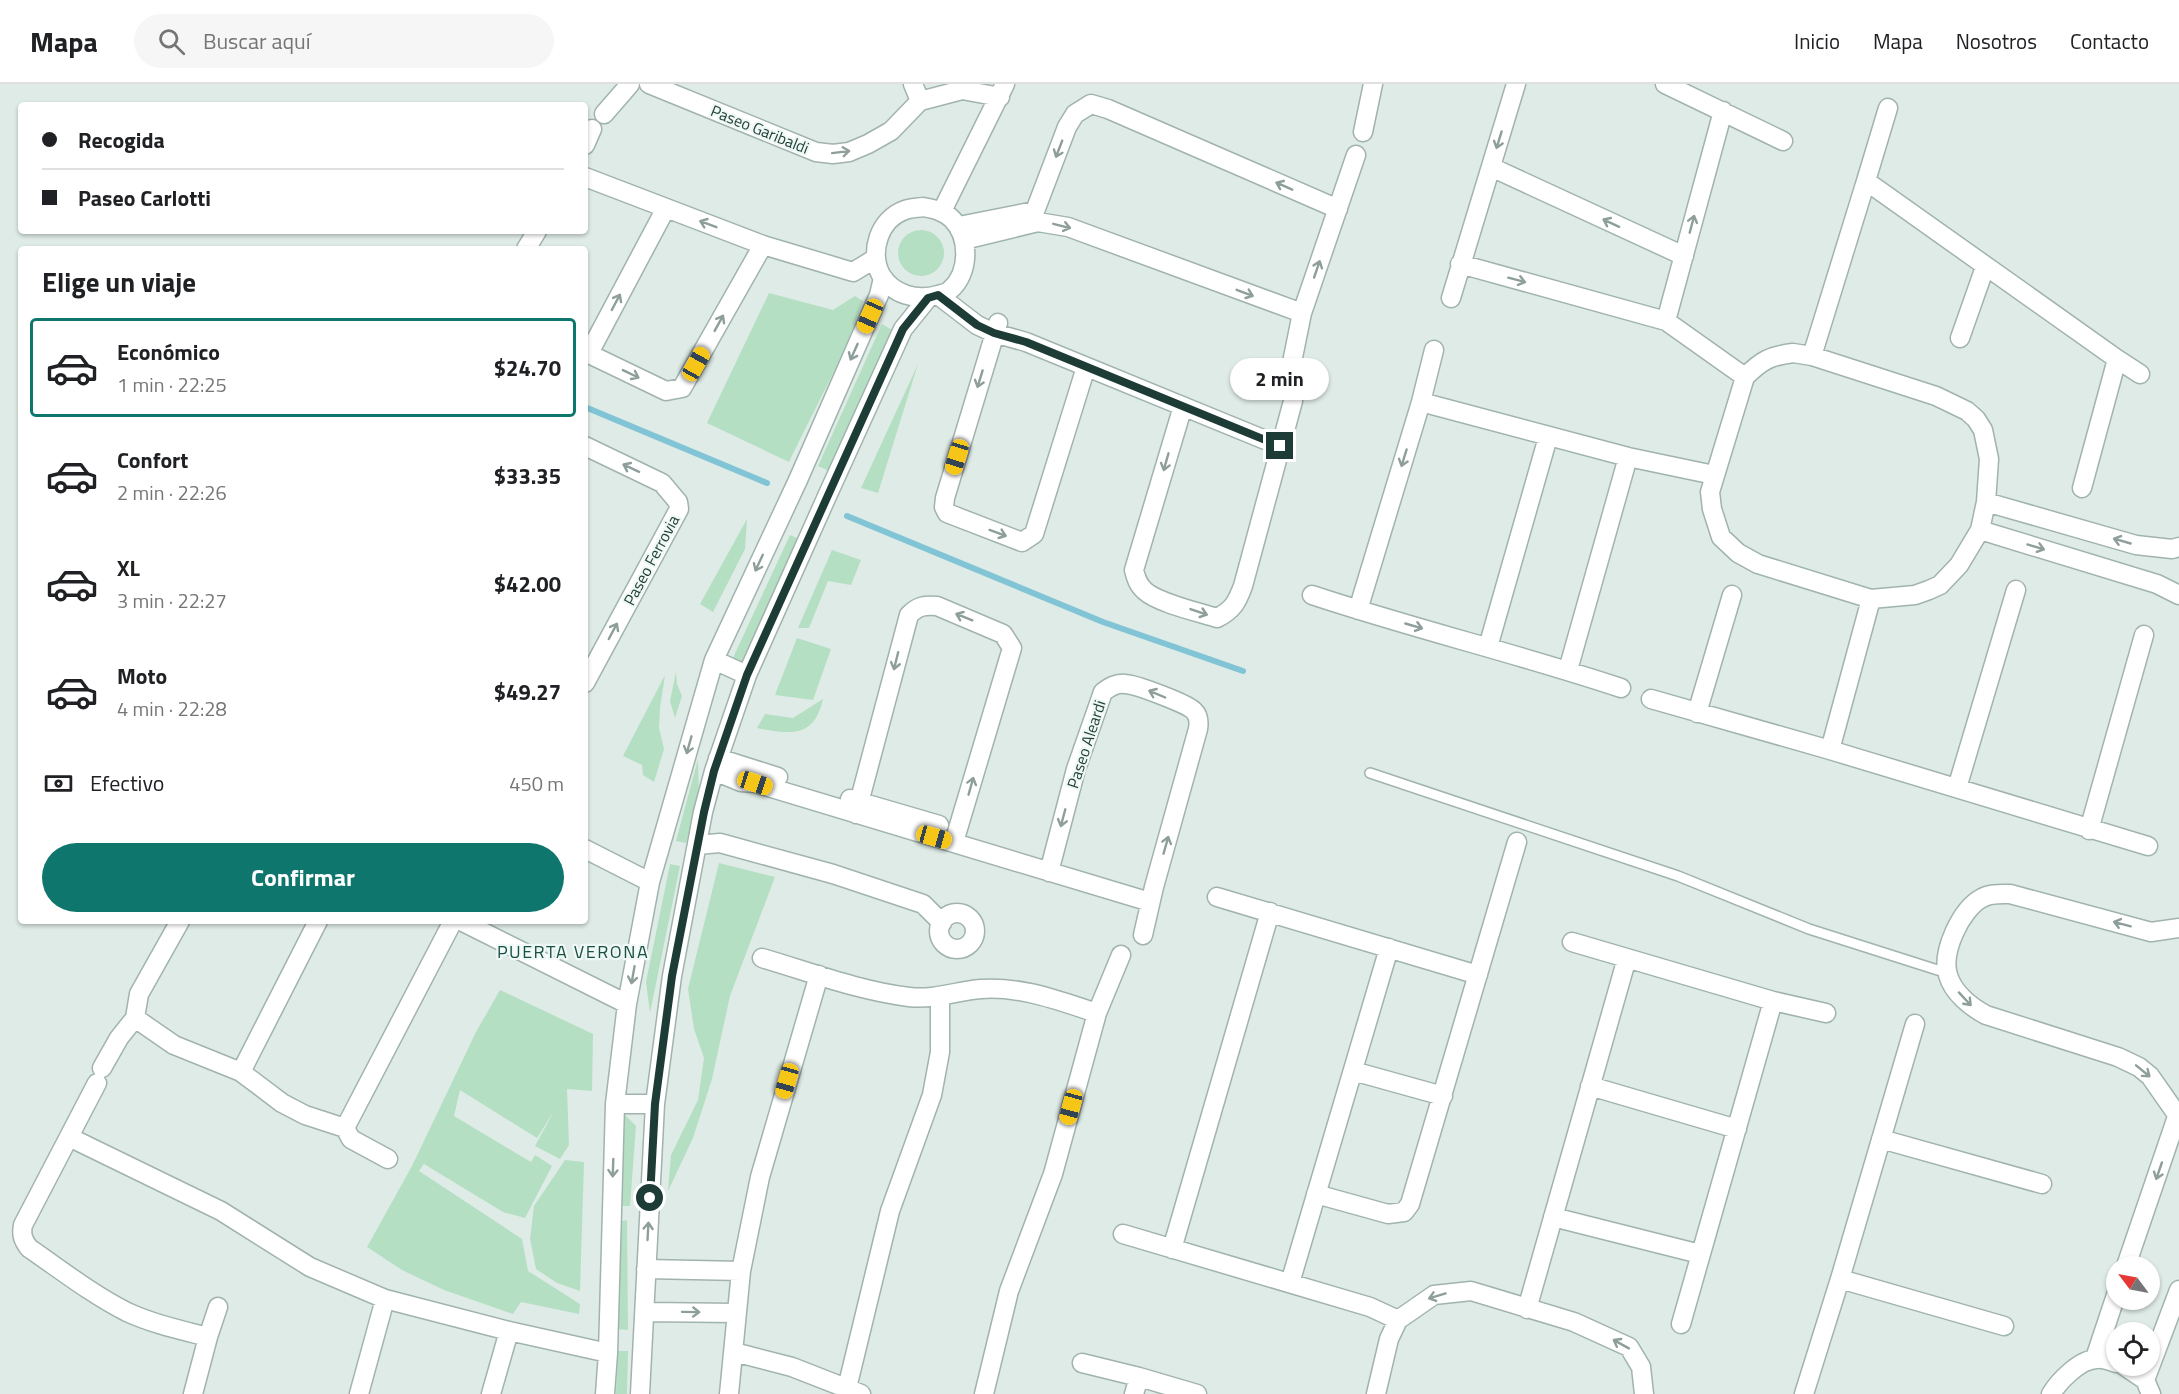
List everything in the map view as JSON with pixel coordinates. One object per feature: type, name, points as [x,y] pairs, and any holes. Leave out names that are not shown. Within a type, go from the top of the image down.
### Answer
[{"type":"street","points":[[604,114],[630,84]]},
{"type":"street","name":"Paseo Garibaldi","points":[[649,84],[816,152],[833,154],[849,152],[891,131],[916,92],[1002,90]]},
{"type":"street","points":[[1363,132],[1374,84]]},
{"type":"street","points":[[1451,298],[1516,84]]},
{"type":"street","points":[[1665,84],[1783,141]]},
{"type":"street","points":[[942,212],[1002,90]]},
{"type":"street","points":[[1037,217],[1067,127],[1074,114],[1092,104],[1338,209]]},
{"type":"street","points":[[1812,356],[1888,108]]},
{"type":"street","points":[[1666,321],[1723,111]]},
{"type":"street","points":[[1183,406],[1134,570],[1137,582],[1145,591],[1217,618],[1230,612],[1237,603],[1243,586],[1280,446],[1302,314],[1356,155]]},
{"type":"street","points":[[1491,167],[1684,256]]},
{"type":"street","points":[[588,178],[763,245],[852,272],[876,258]]},
{"type":"street","points":[[1866,181],[2140,374]]},
{"type":"street","points":[[640,1394],[655,1104],[672,976],[697,845],[716,764],[747,675],[903,329],[938,295],[960,276],[966,262],[962,233],[942,212],[923,207],[904,210],[888,221],[877,238],[876,258],[883,278],[895,290],[911,297],[938,295],[977,325],[996,328],[1280,446]]},
{"type":"street","points":[[588,350],[666,208]]},
{"type":"street","points":[[962,233],[1037,217],[1302,314]]},
{"type":"street","points":[[588,352],[666,391],[682,388],[763,245]]},
{"type":"street","points":[[1460,264],[1666,321],[1745,377]]},
{"type":"street","points":[[1960,338],[1985,267]]},
{"type":"street","points":[[604,1394],[608,1353],[615,1104],[627,1004],[650,882],[714,660],[798,480],[879,295],[883,278]]},
{"type":"street","points":[[996,328],[945,498],[944,507],[947,513],[1022,542],[1034,534],[1086,367]]},
{"type":"street","points":[[1358,610],[1421,402],[1434,350]]},
{"type":"street","points":[[1793,353],[1812,356],[1936,396],[1967,411],[1979,425],[1987,444],[1989,459],[1986,502],[1980,530],[1959,565],[1940,585],[1916,595],[1871,599],[1758,564],[1738,553],[1721,537],[1712,509],[1710,492],[1745,377],[1772,356],[1793,353]]},
{"type":"street","points":[[2082,488],[2117,359]]},
{"type":"street","points":[[1421,402],[1628,458],[1714,475]]},
{"type":"street","points":[[1488,646],[1548,437]]},
{"type":"street","name":"Paseo Ferrovia","points":[[588,447],[662,483],[678,502],[679,509],[588,677]]},
{"type":"street","points":[[1568,670],[1628,458]]},
{"type":"street","points":[[1986,502],[2136,545],[2172,549],[2179,547]]},
{"type":"street","points":[[1980,530],[2157,584],[2179,595]]},
{"type":"street","points":[[1958,788],[2016,590]]},
{"type":"street","points":[[1312,594],[1358,610],[1488,646],[1621,688]]},
{"type":"street","points":[[1697,713],[1732,596]]},
{"type":"street","points":[[1830,750],[1871,599]]},
{"type":"street","points":[[858,808],[909,615],[917,607],[937,606],[1003,634],[1012,648],[956,836]]},
{"type":"street","points":[[2089,830],[2144,635]]},
{"type":"street","points":[[714,660],[747,675]]},
{"type":"street","name":"Paseo Aleardi","points":[[1050,866],[1076,769],[1104,692],[1112,686],[1123,683],[1136,685],[1190,708],[1197,716],[1198,729],[1143,934]]},
{"type":"street","points":[[1651,699],[1830,750],[2148,846]]},
{"type":"street","points":[[716,764],[741,782],[755,783],[858,808],[1152,895]]},
{"type":"street","points":[[1316,1194],[1388,1214],[1404,1212],[1414,1193],[1517,842]]},
{"type":"street","points":[[697,845],[720,843],[833,874],[923,904],[942,923]]},
{"type":"street","points":[[588,851],[650,882]]},
{"type":"street","points":[[2129,1256],[2178,1113],[2150,1076],[2139,1067],[2118,1057],[1975,1010],[1961,996],[1947,973],[1949,946],[1964,915],[1983,897],[1996,894],[2010,894],[2151,932],[2179,928]]},
{"type":"street","points":[[1217,897],[1478,975]]},
{"type":"street","points":[[1172,1249],[1270,912]]},
{"type":"street","points":[[178,924],[140,994],[135,1018],[119,1038],[23,1225],[21,1233],[29,1248],[105,1300],[153,1323],[208,1337]]},
{"type":"street","points":[[241,1072],[316,924]]},
{"type":"street","points":[[345,1128],[451,924]]},
{"type":"street","points":[[467,924],[627,1004]]},
{"type":"street","points":[[1572,942],[1773,1001],[1826,1013]]},
{"type":"street","points":[[1290,1283],[1389,948]]},
{"type":"street","points":[[984,1394],[1009,1291],[1053,1174],[1097,1013],[1121,955]]},
{"type":"street","points":[[762,958],[874,990],[909,997],[940,997],[980,989],[1010,989],[1042,995],[1097,1013]]},
{"type":"street","points":[[1527,1309],[1627,958]]},
{"type":"street","points":[[729,1394],[741,1271],[760,1177],[819,975]]},
{"type":"street","points":[[734,1352],[792,1367],[854,1391],[890,1211],[932,1095],[940,1052],[940,997]]},
{"type":"street","points":[[1681,1324],[1773,1001]]},
{"type":"street","points":[[135,1018],[174,1045],[241,1072],[282,1103],[305,1115],[345,1128],[351,1139],[388,1159]]},
{"type":"street","points":[[1804,1394],[1915,1024]]},
{"type":"street","points":[[1353,1071],[1443,1096]]},
{"type":"street","points":[[1590,1086],[1737,1129]]},
{"type":"street","points":[[615,1104],[655,1104]]},
{"type":"street","points":[[69,1137],[221,1211],[310,1267],[385,1299],[509,1331],[608,1353]]},
{"type":"street","points":[[1881,1139],[2042,1184]]},
{"type":"street","points":[[1553,1217],[1700,1254]]},
{"type":"street","points":[[1123,1234],[1370,1307],[1398,1320]]},
{"type":"street","points":[[646,1269],[741,1271]]},
{"type":"street","points":[[1840,1279],[2004,1326]]},
{"type":"street","points":[[2136,1376],[2148,1387],[2179,1290]]},
{"type":"street","points":[[1376,1394],[1389,1339],[1398,1320],[1434,1295],[1471,1291],[1574,1322],[1629,1347],[1641,1367],[1644,1394]]},
{"type":"street","points":[[359,1394],[385,1299]]},
{"type":"street","points":[[193,1394],[218,1307]]},
{"type":"street","points":[[2095,1358],[2111,1310]]},
{"type":"street","points":[[645,1312],[737,1313]]},
{"type":"street","points":[[491,1394],[509,1331]]},
{"type":"street","points":[[2051,1394],[2058,1382],[2076,1368],[2095,1358],[2106,1361]]},
{"type":"street","points":[[1082,1363],[1137,1385],[1197,1394]]},
{"type":"lane","points":[[1370,773],[1678,876],[1809,929],[1947,973]]},
{"type":"green space","points":[[921,230],[937,237],[944,253],[937,269],[921,276],[905,269],[898,253],[905,237]]},
{"type":"green space","points":[[769,293],[833,310],[855,296],[863,301],[838,363],[789,462],[707,423]]},
{"type":"green space","points":[[882,324],[892,330],[829,471],[818,466]]},
{"type":"green space","points":[[918,364],[878,493],[861,488]]},
{"type":"green space","points":[[747,519],[745,549],[713,612],[700,604]]},
{"type":"green space","points":[[790,535],[799,539],[740,670],[732,660]]},
{"type":"green space","points":[[832,550],[861,560],[851,585],[828,581],[809,628],[798,628]]},
{"type":"green space","points":[[797,638],[831,649],[813,700],[775,695]]},
{"type":"green space","points":[[676,672],[677,684],[682,696],[675,718],[670,701]]},
{"type":"green space","points":[[665,675],[659,728],[664,749],[654,782],[643,775],[642,765],[623,756]]},
{"type":"green space","points":[[823,699],[814,721],[799,731],[780,732],[757,728],[765,714],[793,718]]},
{"type":"green space","points":[[698,759],[699,797],[686,843],[676,841]]},
{"type":"green space","points":[[719,863],[775,877],[730,996],[712,1079],[693,1138],[668,1191],[671,1155],[698,1100],[704,1058],[694,1029],[688,989]]},
{"type":"green space","points":[[670,864],[680,866],[650,1013],[646,982]]},
{"type":"green space","points":[[500,990],[593,1034],[592,1091],[567,1089],[569,1145],[560,1159],[535,1146],[554,1111],[537,1138],[460,1090],[454,1116],[531,1162],[535,1155],[552,1166],[525,1218],[503,1212],[424,1164],[427,1159],[419,1171],[522,1239],[528,1271],[580,1304],[579,1314],[521,1302],[513,1314],[444,1290],[402,1270],[367,1247],[412,1166],[476,1032]]},
{"type":"green space","points":[[625,1115],[636,1126],[630,1206],[620,1206]]},
{"type":"green space","points":[[565,1160],[584,1162],[580,1291],[557,1283],[536,1269],[530,1239],[534,1206]]},
{"type":"green space","points":[[627,1220],[628,1330],[616,1329],[618,1222]]},
{"type":"green space","points":[[618,1351],[628,1351],[627,1394],[616,1394]]},
{"type":"waterway","points":[[588,408],[767,483]]},
{"type":"waterway","points":[[847,516],[1103,622],[1243,671]]},
{"type":"district","name":"PUERTA VERONA","points":[[573,952]]},
{"type":"route","points":[[650,1198],[655,1104],[672,976],[714,771],[747,675],[828,494],[903,329],[928,298],[938,295],[977,325],[994,333],[1026,342],[1280,446]]}]
